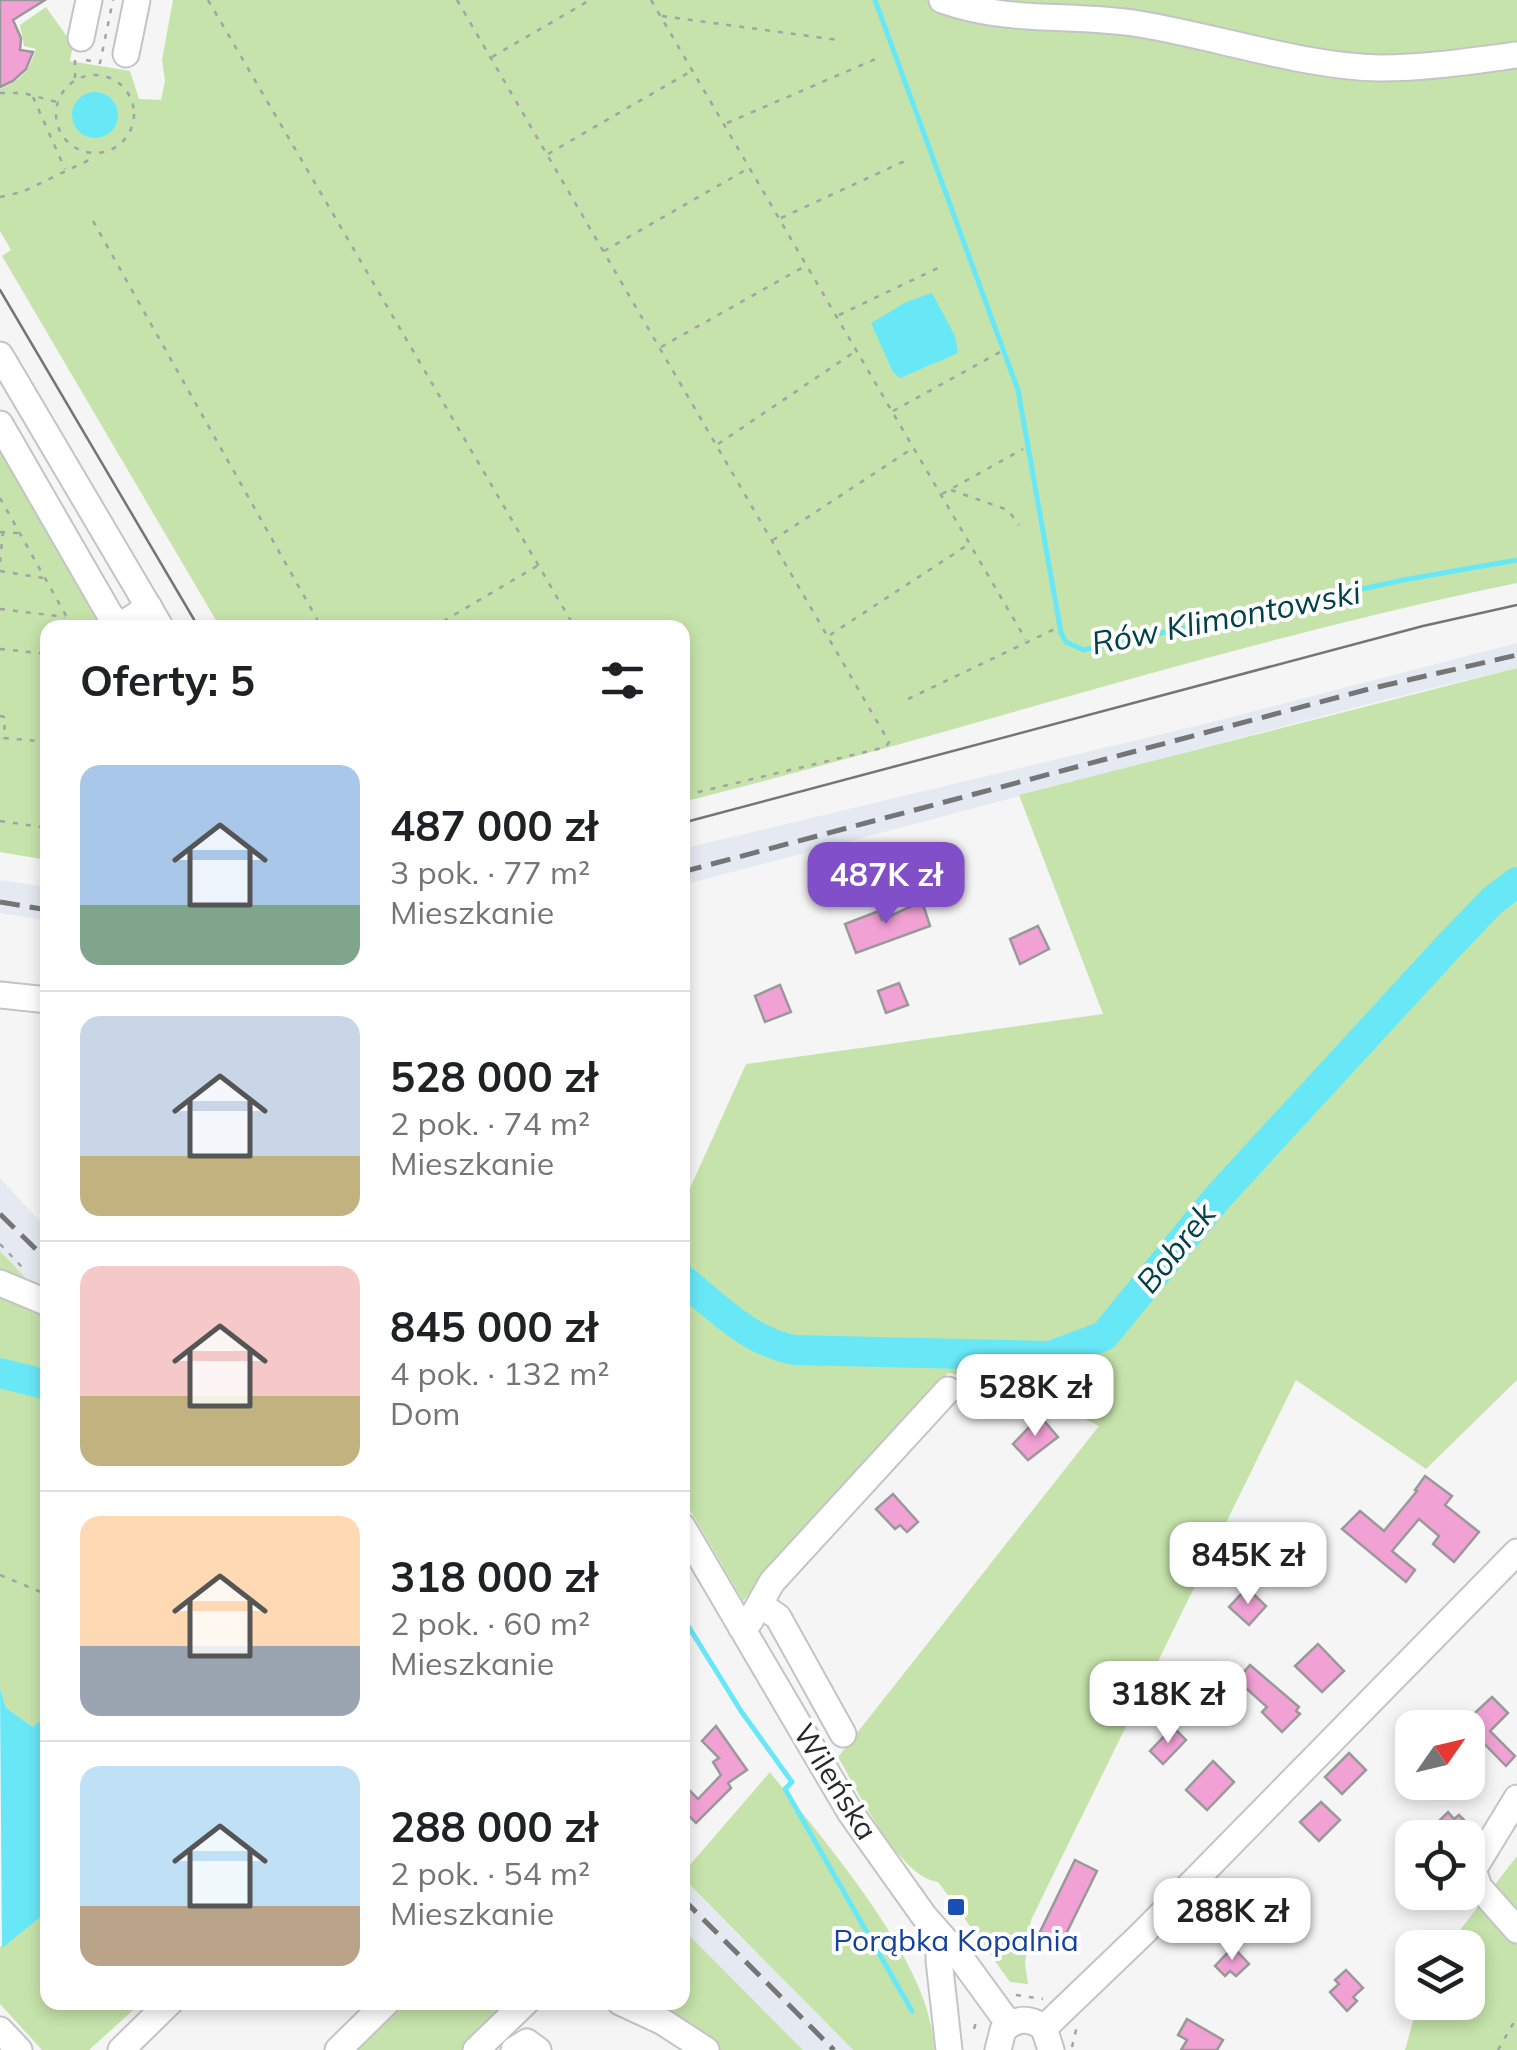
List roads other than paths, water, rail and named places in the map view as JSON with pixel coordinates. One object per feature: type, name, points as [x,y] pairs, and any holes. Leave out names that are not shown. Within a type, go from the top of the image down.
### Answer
[{"type":"street","points":[[81,38],[89,0]]},
{"type":"street","points":[[126,54],[137,0]]},
{"type":"street","points":[[942,0],[998,16],[1135,24],[1377,68],[1517,55]]},
{"type":"street","points":[[0,355],[155,617]]},
{"type":"street","points":[[0,424],[114,620]]},
{"type":"street","points":[[0,995],[40,999]]},
{"type":"street","points":[[0,1283],[40,1300]]},
{"type":"street","points":[[742,1626],[761,1605],[772,1582],[948,1390]]},
{"type":"street","name":"Wileńska","points":[[690,1539],[850,1812],[1009,2024]]},
{"type":"street","points":[[998,2050],[998,2038],[1009,2024],[1027,2020],[1048,2039],[1153,1923],[1517,1552]]},
{"type":"street","points":[[761,1605],[778,1618],[843,1734]]},
{"type":"street","points":[[1517,1798],[1473,1870],[1478,1887],[1517,1930]]},
{"type":"street","points":[[940,1935],[949,2050]]},
{"type":"street","points":[[121,2050],[162,2010]]},
{"type":"street","points":[[338,2050],[379,2010]]},
{"type":"street","points":[[476,2050],[518,2010]]},
{"type":"street","points":[[637,2010],[706,2050]]},
{"type":"street","points":[[0,2030],[19,2050]]},
{"type":"street","points":[[514,2050],[528,2042],[538,2050]]},
{"type":"water","points":[[95,92],[111,99],[118,115],[111,131],[95,138],[79,131],[72,115],[79,99]]},
{"type":"water","points":[[932,293],[955,336],[958,353],[900,378],[893,372],[871,323],[906,302]]},
{"type":"water","points":[[0,1688],[6,1708],[33,1727],[40,1721],[40,1917],[2,1948]]},
{"type":"waterway","name":"Rów Klimontowski","points":[[875,0],[1018,390],[1061,633],[1066,642],[1084,650],[1403,580],[1517,560]]},
{"type":"waterway","name":"Bobrek","points":[[690,1286],[748,1331],[794,1350],[1050,1356],[1104,1336],[1218,1197],[1447,948],[1492,901],[1517,882]]},
{"type":"waterway","name":"Bobrek","points":[[0,1373],[40,1383]]},
{"type":"waterway","points":[[690,1629],[741,1711],[792,1782],[785,1789],[912,2011]]},
{"type":"tram line","points":[[0,290],[194,620]]},
{"type":"tram line","points":[[690,821],[1423,626],[1517,605]]},
{"type":"railway","points":[[690,870],[1369,689],[1517,655]]},
{"type":"railway","points":[[0,902],[40,909]]},
{"type":"railway","points":[[0,1214],[40,1253]]},
{"type":"railway","points":[[690,1906],[834,2050]]},
{"type":"place","name":"Porąbka Kopalnia","points":[[956,1907]]}]
